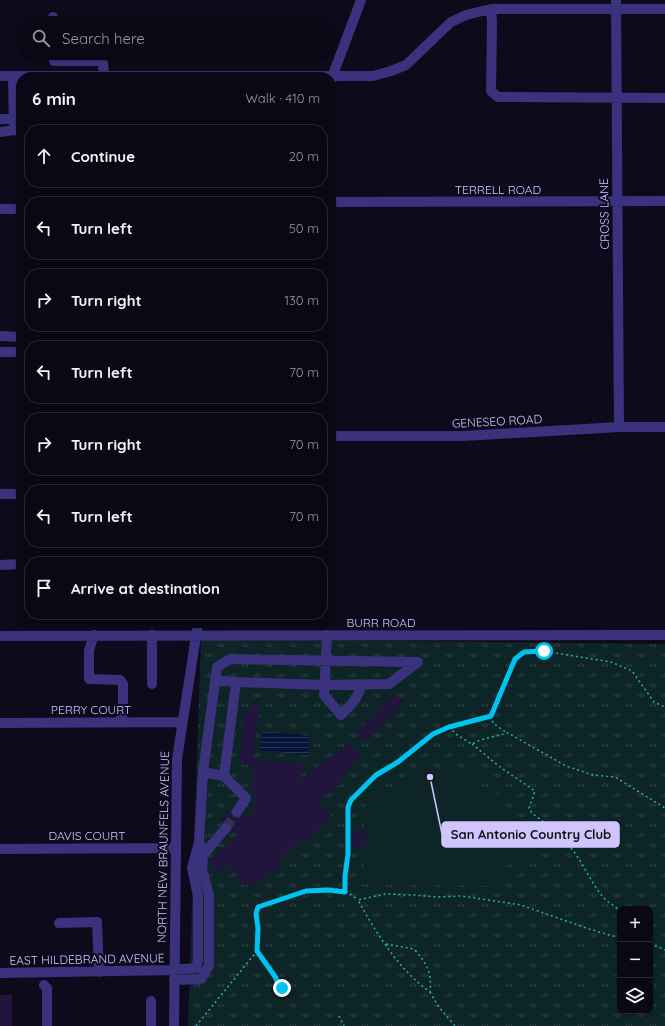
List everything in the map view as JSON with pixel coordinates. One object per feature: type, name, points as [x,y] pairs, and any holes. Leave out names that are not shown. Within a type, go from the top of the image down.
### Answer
[{"type":"street","points":[[334,72],[361,0]]},
{"type":"street","points":[[336,78],[373,76],[391,71],[411,61],[439,32],[451,22],[466,15],[491,10],[616,5],[665,9]]},
{"type":"street","name":"CROSS LANE","points":[[616,5],[619,427]]},
{"type":"street","points":[[491,10],[492,91],[498,97],[665,98]]},
{"type":"street","points":[[54,60],[54,72]]},
{"type":"street","points":[[89,60],[101,61],[103,63],[104,72]]},
{"type":"street","points":[[0,76],[13,76],[16,127]]},
{"type":"street","points":[[0,119],[16,127]]},
{"type":"street","points":[[0,132],[16,127]]},
{"type":"street","name":"TERRELL ROAD","points":[[336,202],[665,201]]},
{"type":"street","points":[[0,209],[16,209]]},
{"type":"street","points":[[16,337],[0,336],[0,352],[16,352]]},
{"type":"street","name":"GENESEO ROAD","points":[[336,436],[463,436],[619,427],[665,427]]},
{"type":"street","points":[[0,494],[16,494]]},
{"type":"street","points":[[0,565],[16,564]]},
{"type":"street","name":"NORTH NEW BRAUNFELS AVENUE","points":[[174,1026],[175,784],[182,722],[197,628]]},
{"type":"street","points":[[94,635],[89,650],[89,679],[120,680],[124,684],[123,710],[120,722]]},
{"type":"street","points":[[152,635],[152,684]]},
{"type":"street","points":[[327,635],[324,695],[341,715],[353,704],[360,693],[361,685]]},
{"type":"street","name":"BURR ROAD","points":[[0,636],[665,635]]},
{"type":"street","points":[[199,842],[203,855],[202,870],[208,895],[209,966],[202,968],[198,960],[198,896],[192,868],[199,842],[203,772],[215,680],[217,667],[230,659],[325,662],[418,662],[389,684],[324,685],[215,680]]},
{"type":"street","points":[[224,776],[236,682]]},
{"type":"street","name":"PERRY COURT","points":[[0,723],[182,722]]},
{"type":"street","points":[[203,772],[224,776],[246,798],[237,812]]},
{"type":"street","points":[[203,855],[226,828]]},
{"type":"street","name":"DAVIS COURT","points":[[0,849],[175,848]]},
{"type":"street","points":[[59,923],[97,922],[98,972]]},
{"type":"street","name":"EAST HILDEBRAND AVENUE","points":[[0,974],[98,972],[174,975],[196,968],[202,968]]},
{"type":"street","points":[[46,973],[44,985],[47,988],[47,1026]]},
{"type":"street","points":[[151,1001],[151,1026]]},
{"type":"path","points":[[665,707],[654,702],[632,672],[611,662],[544,651],[524,652],[515,659],[491,716],[493,723],[566,766],[594,774],[615,777],[665,808]]},
{"type":"path","points":[[345,892],[345,876],[348,854],[348,807],[351,800],[376,775],[398,762],[433,734],[449,727],[491,716]]},
{"type":"path","points":[[449,727],[457,735],[472,744],[500,768],[535,791],[529,808],[532,813],[561,836],[578,857],[583,869],[606,900],[617,908]]},
{"type":"path","points":[[472,744],[480,740],[508,733]]},
{"type":"path","points":[[196,1026],[257,951],[258,928],[256,914],[258,907],[306,891],[328,890],[345,892],[358,900],[386,944],[421,986],[430,992],[438,1006],[455,1026]]},
{"type":"path","points":[[358,900],[385,894],[437,897],[461,896],[521,905],[588,929],[617,937]]},
{"type":"path","points":[[386,944],[414,949],[427,964],[431,982],[430,992]]},
{"type":"path","points":[[653,945],[658,946],[665,950]]},
{"type":"path","points":[[257,951],[276,978],[278,988],[282,988],[285,983],[276,978]]},
{"type":"path","points":[[339,1016],[344,1026]]},
{"type":"green space","points":[[201,639],[665,644],[665,1026],[188,1026]]},
{"type":"green space","points":[[407,769],[478,770],[478,794],[506,795],[506,820],[530,821],[529,865],[502,865],[502,886],[364,884],[365,792],[406,792]]},
{"type":"water","points":[[262,731],[310,736],[308,755],[260,750]]},
{"type":"building","points":[[394,694],[403,702],[365,742],[356,733]]},
{"type":"building","points":[[252,702],[260,703],[253,759],[303,764],[301,780],[348,743],[361,758],[338,778],[342,783],[319,801],[331,817],[317,828],[317,831],[310,837],[307,837],[280,858],[280,867],[278,870],[273,869],[251,888],[248,885],[246,886],[227,864],[216,873],[212,867],[214,866],[209,860],[238,836],[232,831],[232,826],[230,823],[220,823],[231,808],[231,815],[234,818],[242,816],[246,819],[248,816],[252,819],[255,797],[251,790],[254,766],[240,764],[244,709],[251,710]]},
{"type":"building","points":[[350,829],[362,830],[362,834],[367,834],[367,846],[352,848]]},
{"type":"building","points":[[0,995],[12,995],[12,1026],[0,1026]]},
{"type":"tunnel","points":[[226,828],[237,812]]},
{"type":"place","name":"San Antonio Country Club","points":[[430,777]]},
{"type":"route","points":[[282,988],[278,988],[276,978],[257,951],[256,938],[258,928],[256,914],[258,907],[306,891],[328,890],[345,892],[345,876],[348,854],[348,807],[351,800],[376,775],[398,762],[433,734],[449,727],[491,716],[515,659],[524,652],[544,651]]}]
